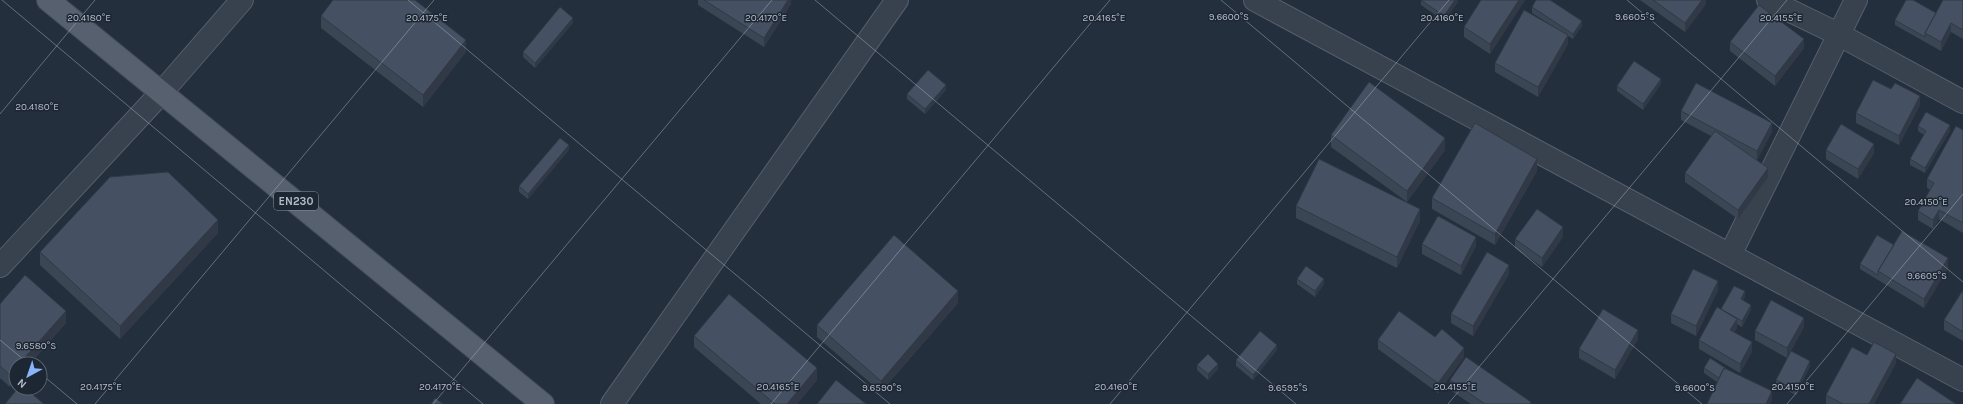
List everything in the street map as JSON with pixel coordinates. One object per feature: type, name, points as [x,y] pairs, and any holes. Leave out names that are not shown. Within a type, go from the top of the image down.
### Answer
[{"type":"main road","name":"EN230","points":[[48,0],[543,404]]},
{"type":"street","points":[[0,266],[162,92],[242,0]]},
{"type":"street","points":[[612,404],[897,0]]},
{"type":"street","points":[[1255,0],[1963,380]]},
{"type":"street","points":[[1768,0],[1838,34],[1963,102]]},
{"type":"street","points":[[1730,255],[1856,0]]},
{"type":"building","points":[[333,0],[415,0],[466,40],[423,95],[321,16]]},
{"type":"building","points":[[704,0],[788,0],[764,38]]},
{"type":"building","points":[[1421,0],[1455,0],[1444,16]]},
{"type":"building","points":[[1481,0],[1519,0],[1490,44],[1464,27]]},
{"type":"building","points":[[1536,0],[1550,0],[1582,21],[1573,34],[1532,7]]},
{"type":"building","points":[[1653,0],[1702,0],[1685,23]]},
{"type":"building","points":[[1906,0],[1913,0],[1936,13],[1925,33],[1925,37],[1895,20]]},
{"type":"building","points":[[1943,0],[1963,0],[1963,30],[1951,23],[1941,42],[1925,33]]},
{"type":"building","points":[[1759,5],[1804,39],[1775,76],[1730,42]]},
{"type":"building","points":[[560,7],[573,18],[535,63],[523,52]]},
{"type":"building","points":[[1524,10],[1568,35],[1538,87],[1495,63]]},
{"type":"building","points":[[1634,61],[1661,79],[1643,104],[1617,86]]},
{"type":"building","points":[[928,70],[946,85],[925,109],[907,94]]},
{"type":"building","points":[[1873,80],[1891,89],[1895,83],[1920,96],[1899,136],[1856,113]]},
{"type":"building","points":[[1369,82],[1445,138],[1407,191],[1331,135]]},
{"type":"building","points":[[1696,83],[1772,123],[1757,151],[1681,111]]},
{"type":"building","points":[[1926,112],[1950,125],[1925,168],[1910,159],[1926,131],[1918,126]]},
{"type":"building","points":[[1475,123],[1537,159],[1495,234],[1432,198]]},
{"type":"building","points":[[1841,124],[1874,144],[1858,169],[1826,150]]},
{"type":"building","points":[[1956,126],[1963,130],[1963,223],[1939,210],[1933,220],[1918,211],[1934,183],[1927,179]]},
{"type":"building","points":[[1715,131],[1768,168],[1738,210],[1685,173]]},
{"type":"building","points":[[560,138],[569,145],[528,194],[519,186]]},
{"type":"building","points":[[1319,159],[1420,209],[1397,257],[1296,206]]},
{"type":"building","points":[[168,172],[218,220],[120,326],[40,252],[110,177]]},
{"type":"building","points":[[1537,209],[1563,227],[1542,258],[1515,239]]},
{"type":"building","points":[[1438,216],[1476,237],[1461,266],[1422,244]]},
{"type":"building","points":[[1902,231],[1948,258],[1924,299],[1878,271]]},
{"type":"building","points":[[894,235],[958,291],[881,381],[817,325]]},
{"type":"building","points":[[1877,235],[1894,245],[1878,271],[1878,275],[1860,264]]},
{"type":"building","points":[[1487,252],[1509,265],[1473,326],[1451,314]]},
{"type":"building","points":[[1306,266],[1324,279],[1315,291],[1297,279]]},
{"type":"building","points":[[1693,269],[1718,281],[1696,326],[1671,314]]},
{"type":"building","points":[[25,275],[66,311],[26,356],[8,356],[8,373],[0,366],[0,304]]},
{"type":"building","points":[[1734,286],[1745,291],[1741,299],[1751,305],[1742,321],[1721,309]]},
{"type":"building","points":[[1963,290],[1963,332],[1944,320]]},
{"type":"building","points":[[729,294],[817,368],[787,404],[775,404],[694,336]]},
{"type":"building","points":[[1771,300],[1804,318],[1787,348],[1755,331]]},
{"type":"building","points":[[1717,307],[1737,319],[1730,330],[1752,342],[1740,364],[1699,340]]},
{"type":"building","points":[[1603,309],[1638,330],[1615,370],[1579,349]]},
{"type":"building","points":[[1399,311],[1435,337],[1442,329],[1464,348],[1438,383],[1378,340]]},
{"type":"building","points":[[1260,331],[1277,345],[1253,375],[1236,360]]},
{"type":"building","points":[[1874,342],[1896,354],[1869,404],[1843,404],[1826,395],[1852,347],[1867,355]]},
{"type":"building","points":[[1791,351],[1810,361],[1796,390],[1776,380]]},
{"type":"building","points":[[1208,354],[1218,364],[1208,374],[1197,365]]},
{"type":"building","points":[[1466,357],[1531,402],[1530,404],[1485,404],[1450,380]]},
{"type":"building","points":[[1710,358],[1727,369],[1724,368],[1719,378],[1704,368]]},
{"type":"building","points":[[1724,368],[1772,391],[1766,404],[1707,404]]},
{"type":"building","points":[[1917,378],[1956,404],[1900,404]]},
{"type":"building","points":[[836,380],[866,404],[817,404]]},
{"type":"building","points":[[12,396],[34,396],[44,404],[5,404]]},
{"type":"building","points":[[435,398],[443,404],[431,404]]}]
